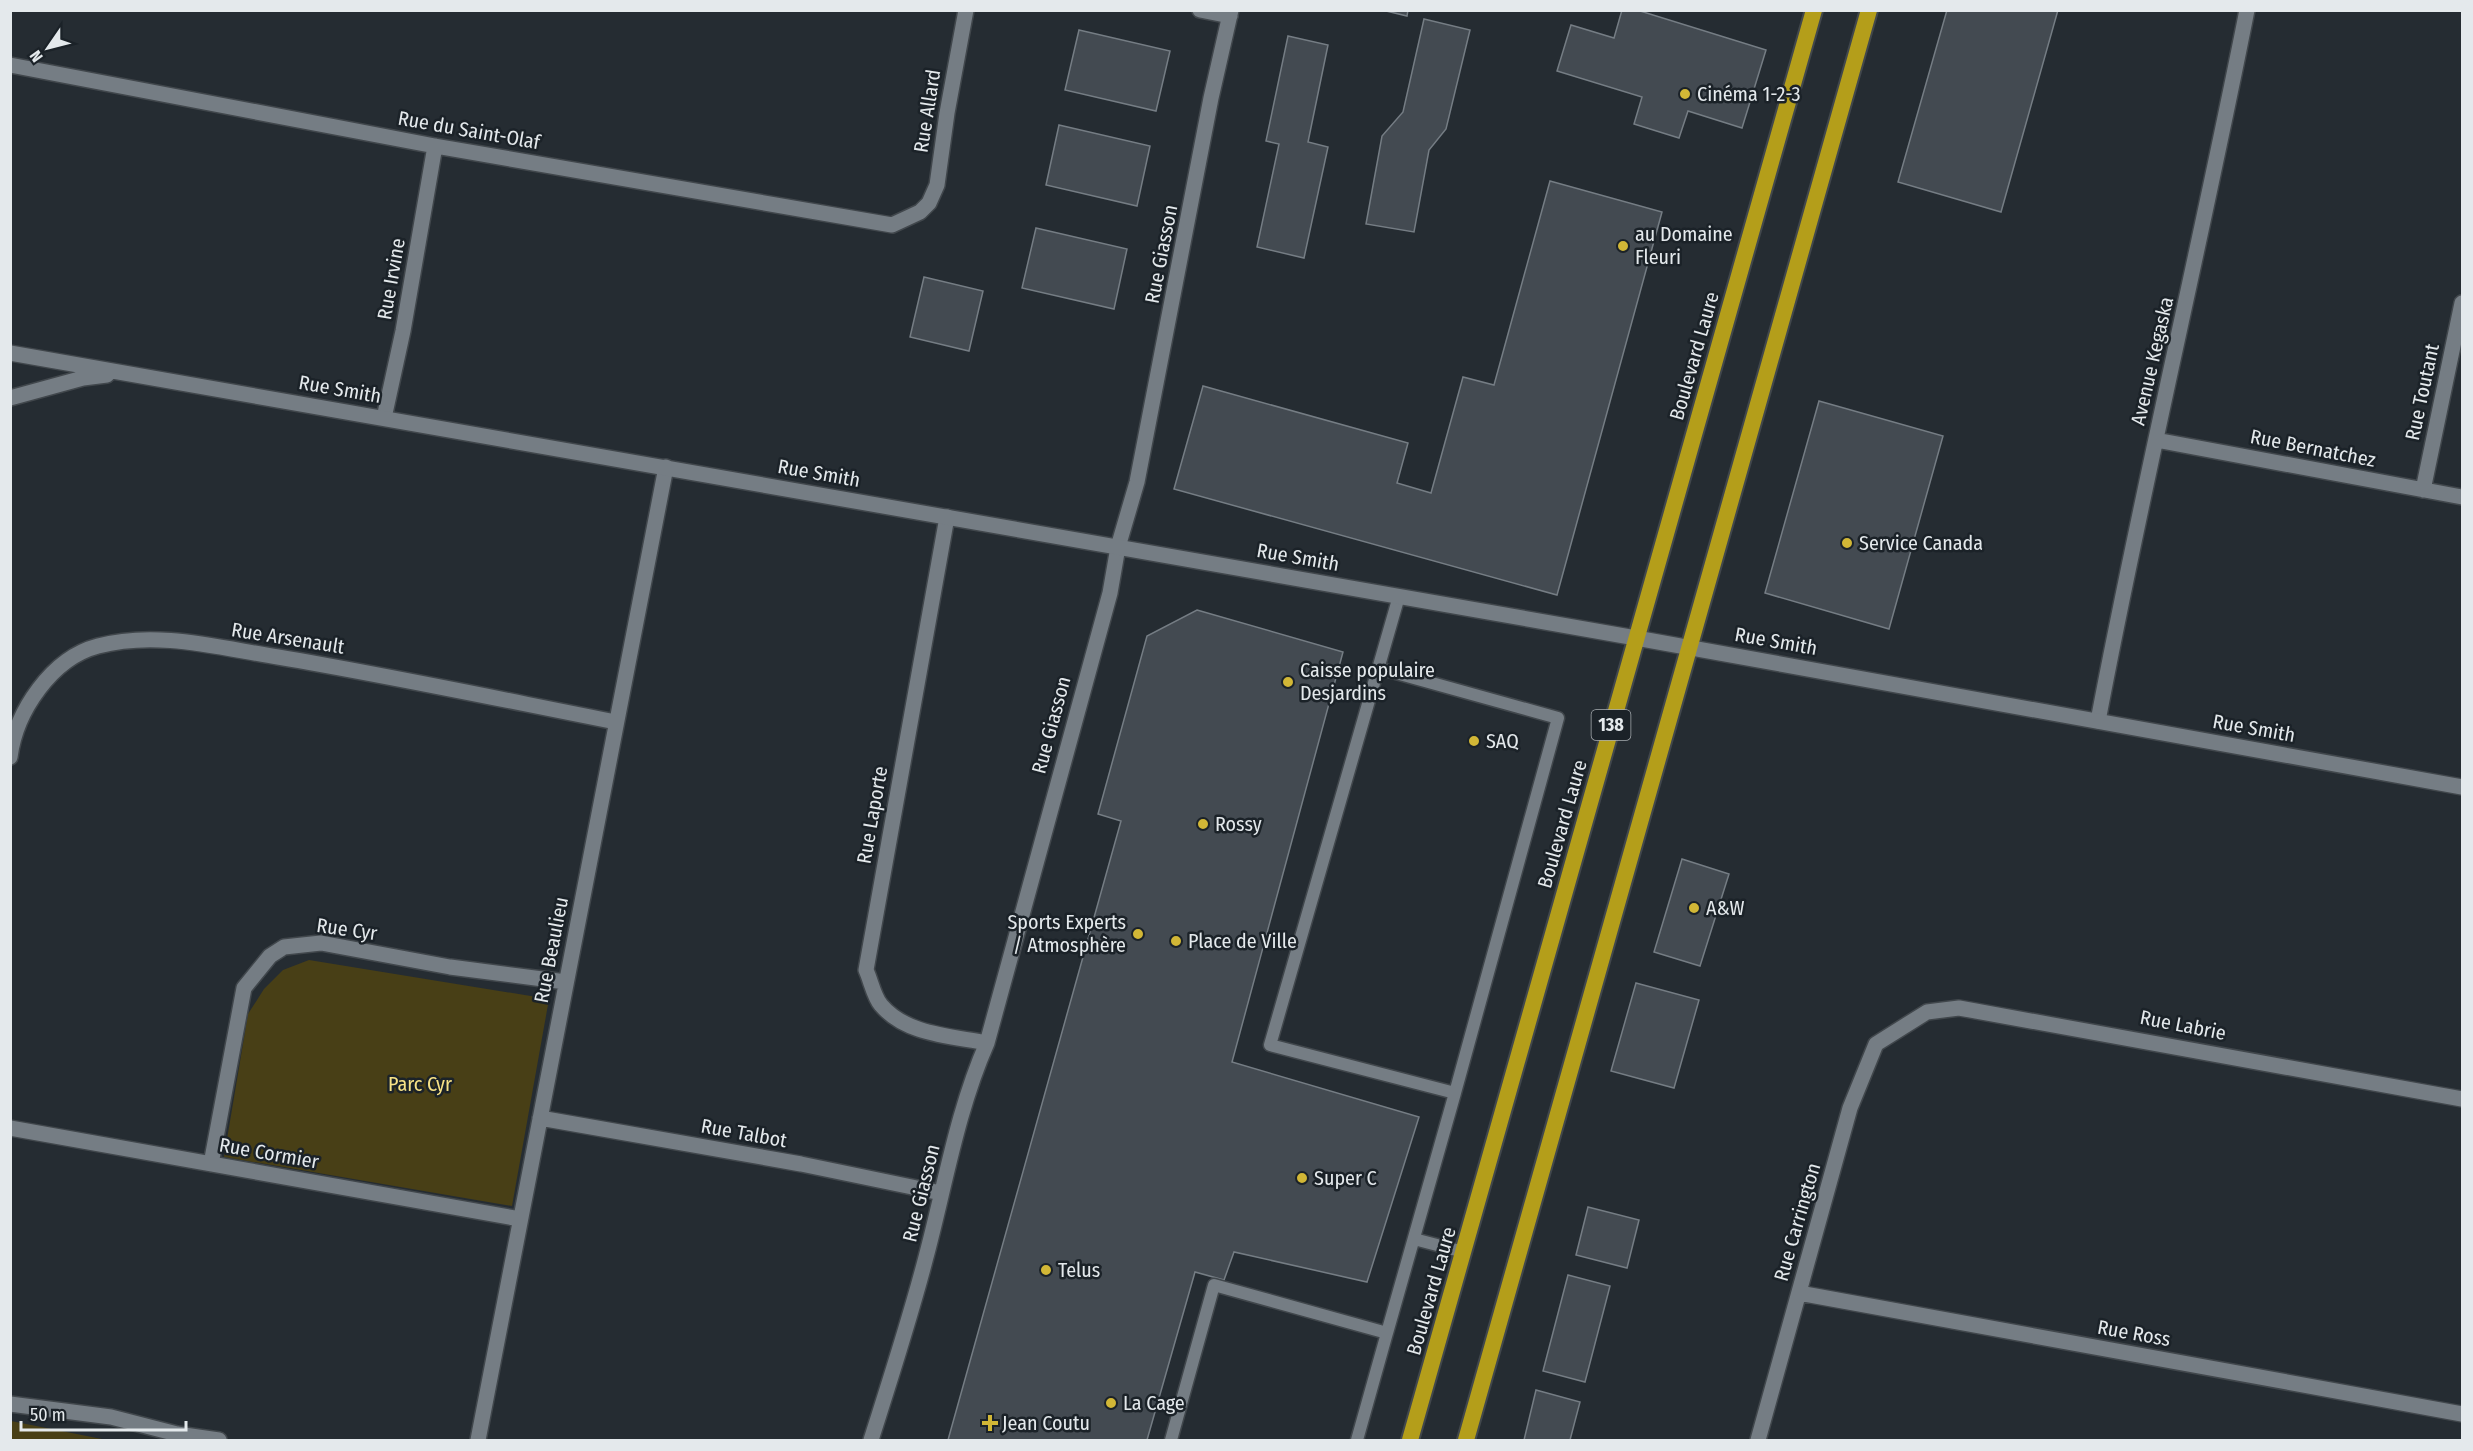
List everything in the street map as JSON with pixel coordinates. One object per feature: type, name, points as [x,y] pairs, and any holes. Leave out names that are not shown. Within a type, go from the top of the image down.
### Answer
[{"type":"highway","name":"Boulevard Laure","points":[[1410,1440],[1814,10]]},
{"type":"highway","points":[[1466,1440],[1869,10]]},
{"type":"street","name":"Rue Allard","points":[[920,212],[929,202],[938,185],[946,113],[966,10]]},
{"type":"street","points":[[1200,10],[1231,13]]},
{"type":"street","name":"Avenue Kegaska","points":[[2098,721],[2124,582],[2247,10]]},
{"type":"street","name":"Rue Giasson","points":[[871,1440],[926,1257],[941,1193],[977,1065],[987,1043],[1110,593],[1118,547],[1137,482],[1211,98],[1231,13]]},
{"type":"street","name":"Rue du Saint-Olaf","points":[[10,65],[435,146],[892,225],[920,212]]},
{"type":"street","name":"Rue Irvine","points":[[384,418],[403,331],[435,146]]},
{"type":"street","name":"Rue Toutant","points":[[2423,490],[2463,303]]},
{"type":"street","name":"Rue Smith","points":[[10,353],[1688,647],[2463,787]]},
{"type":"street","name":"Rue Smith","points":[[10,398],[83,378],[124,373]]},
{"type":"street","name":"Rue Bernatchez","points":[[2156,440],[2463,497]]},
{"type":"street","name":"Rue Beaulieu","points":[[478,1440],[666,467]]},
{"type":"street","name":"Rue Laporte","points":[[947,517],[867,970],[880,1005],[896,1018],[920,1030],[987,1043]]},
{"type":"street","name":"Rue Arsenault","points":[[10,758],[19,727],[38,688],[74,657],[97,646],[130,641],[189,643],[346,669],[616,722]]},
{"type":"street","name":"Rue Cyr","points":[[211,1164],[244,988],[270,956],[284,947],[321,943],[450,968],[566,982]]},
{"type":"street","name":"Rue Labrie","points":[[1899,1030],[1926,1012],[1959,1008],[2463,1099]]},
{"type":"street","name":"Rue Carrington","points":[[1758,1440],[1857,1089],[1876,1044],[1899,1030]]},
{"type":"street","name":"Rue Talbot","points":[[540,1118],[801,1164],[941,1193]]},
{"type":"street","name":"Rue Cormier","points":[[10,1128],[520,1219]]},
{"type":"street","name":"Rue Ross","points":[[1799,1293],[2463,1414]]},
{"type":"street","points":[[10,1404],[111,1417],[177,1434],[214,1440]]},
{"type":"lane","points":[[1399,596],[1270,1045],[1455,1093]]},
{"type":"lane","points":[[1357,1440],[1558,718],[1378,668]]},
{"type":"lane","points":[[1414,1239],[1464,1252]]},
{"type":"lane","points":[[1172,1440],[1214,1285],[1387,1333]]},
{"type":"green space","name":"Parc Cyr","points":[[309,960],[549,999],[512,1206],[224,1157],[248,1014],[264,989],[283,970]]},
{"type":"green space","points":[[11,1421],[107,1440],[11,1440]]},
{"type":"building","points":[[1382,10],[1408,10],[1407,16]]},
{"type":"building","points":[[1622,10],[1637,10],[1766,50],[1742,128],[1688,111],[1679,138],[1634,124],[1642,97],[1557,71],[1571,25],[1614,38]]},
{"type":"building","points":[[1947,10],[2058,10],[2001,212],[1898,182]]},
{"type":"building","points":[[1424,19],[1470,30],[1446,129],[1429,150],[1414,232],[1366,224],[1382,136],[1403,112]]},
{"type":"building","points":[[1079,30],[1170,51],[1156,111],[1065,90]]},
{"type":"building","points":[[1288,36],[1328,45],[1308,142],[1328,147],[1304,258],[1257,247],[1279,144],[1266,141]]},
{"type":"building","points":[[1059,125],[1150,146],[1137,206],[1046,185]]},
{"type":"building","points":[[1550,181],[1662,212],[1557,595],[1174,489],[1203,386],[1408,443],[1397,483],[1431,493],[1463,377],[1494,385]]},
{"type":"building","points":[[1036,228],[1127,249],[1114,309],[1022,288]]},
{"type":"building","points":[[924,277],[983,291],[969,351],[910,337]]},
{"type":"building","points":[[1819,401],[1943,436],[1889,629],[1765,593]]},
{"type":"building","name":"Place de Ville","points":[[1197,610],[1343,652],[1232,1062],[1419,1117],[1367,1282],[1234,1252],[1224,1280],[1195,1272],[1147,1440],[948,1440],[1121,821],[1098,814],[1147,636]]},
{"type":"building","points":[[1682,859],[1729,874],[1700,966],[1654,952]]},
{"type":"building","points":[[1636,983],[1699,1000],[1674,1088],[1611,1071]]},
{"type":"building","points":[[1588,1207],[1639,1220],[1627,1268],[1576,1255]]},
{"type":"building","points":[[1568,1275],[1610,1286],[1585,1382],[1543,1371]]},
{"type":"building","points":[[1536,1390],[1580,1402],[1570,1440],[1524,1440]]},
{"type":"place","name":"Cinéma 1-2-3","points":[[1685,94]]},
{"type":"place","name":"au Domaine Fleuri","points":[[1623,246]]},
{"type":"place","name":"Service Canada","points":[[1847,543]]},
{"type":"place","name":"Caisse populaire Desjardins","points":[[1288,682]]},
{"type":"place","name":"SAQ","points":[[1474,741]]},
{"type":"place","name":"Rossy","points":[[1203,824]]},
{"type":"place","name":"A&W","points":[[1694,908]]},
{"type":"place","name":"Sports Experts / Atmosphère","points":[[1138,934]]},
{"type":"place","name":"Place de Ville","points":[[1176,941]]},
{"type":"place","name":"Super C","points":[[1302,1178]]},
{"type":"place","name":"Telus","points":[[1046,1270]]},
{"type":"place","name":"La Cage","points":[[1111,1403]]},
{"type":"place","name":"Jean Coutu","points":[[990,1423]]}]
